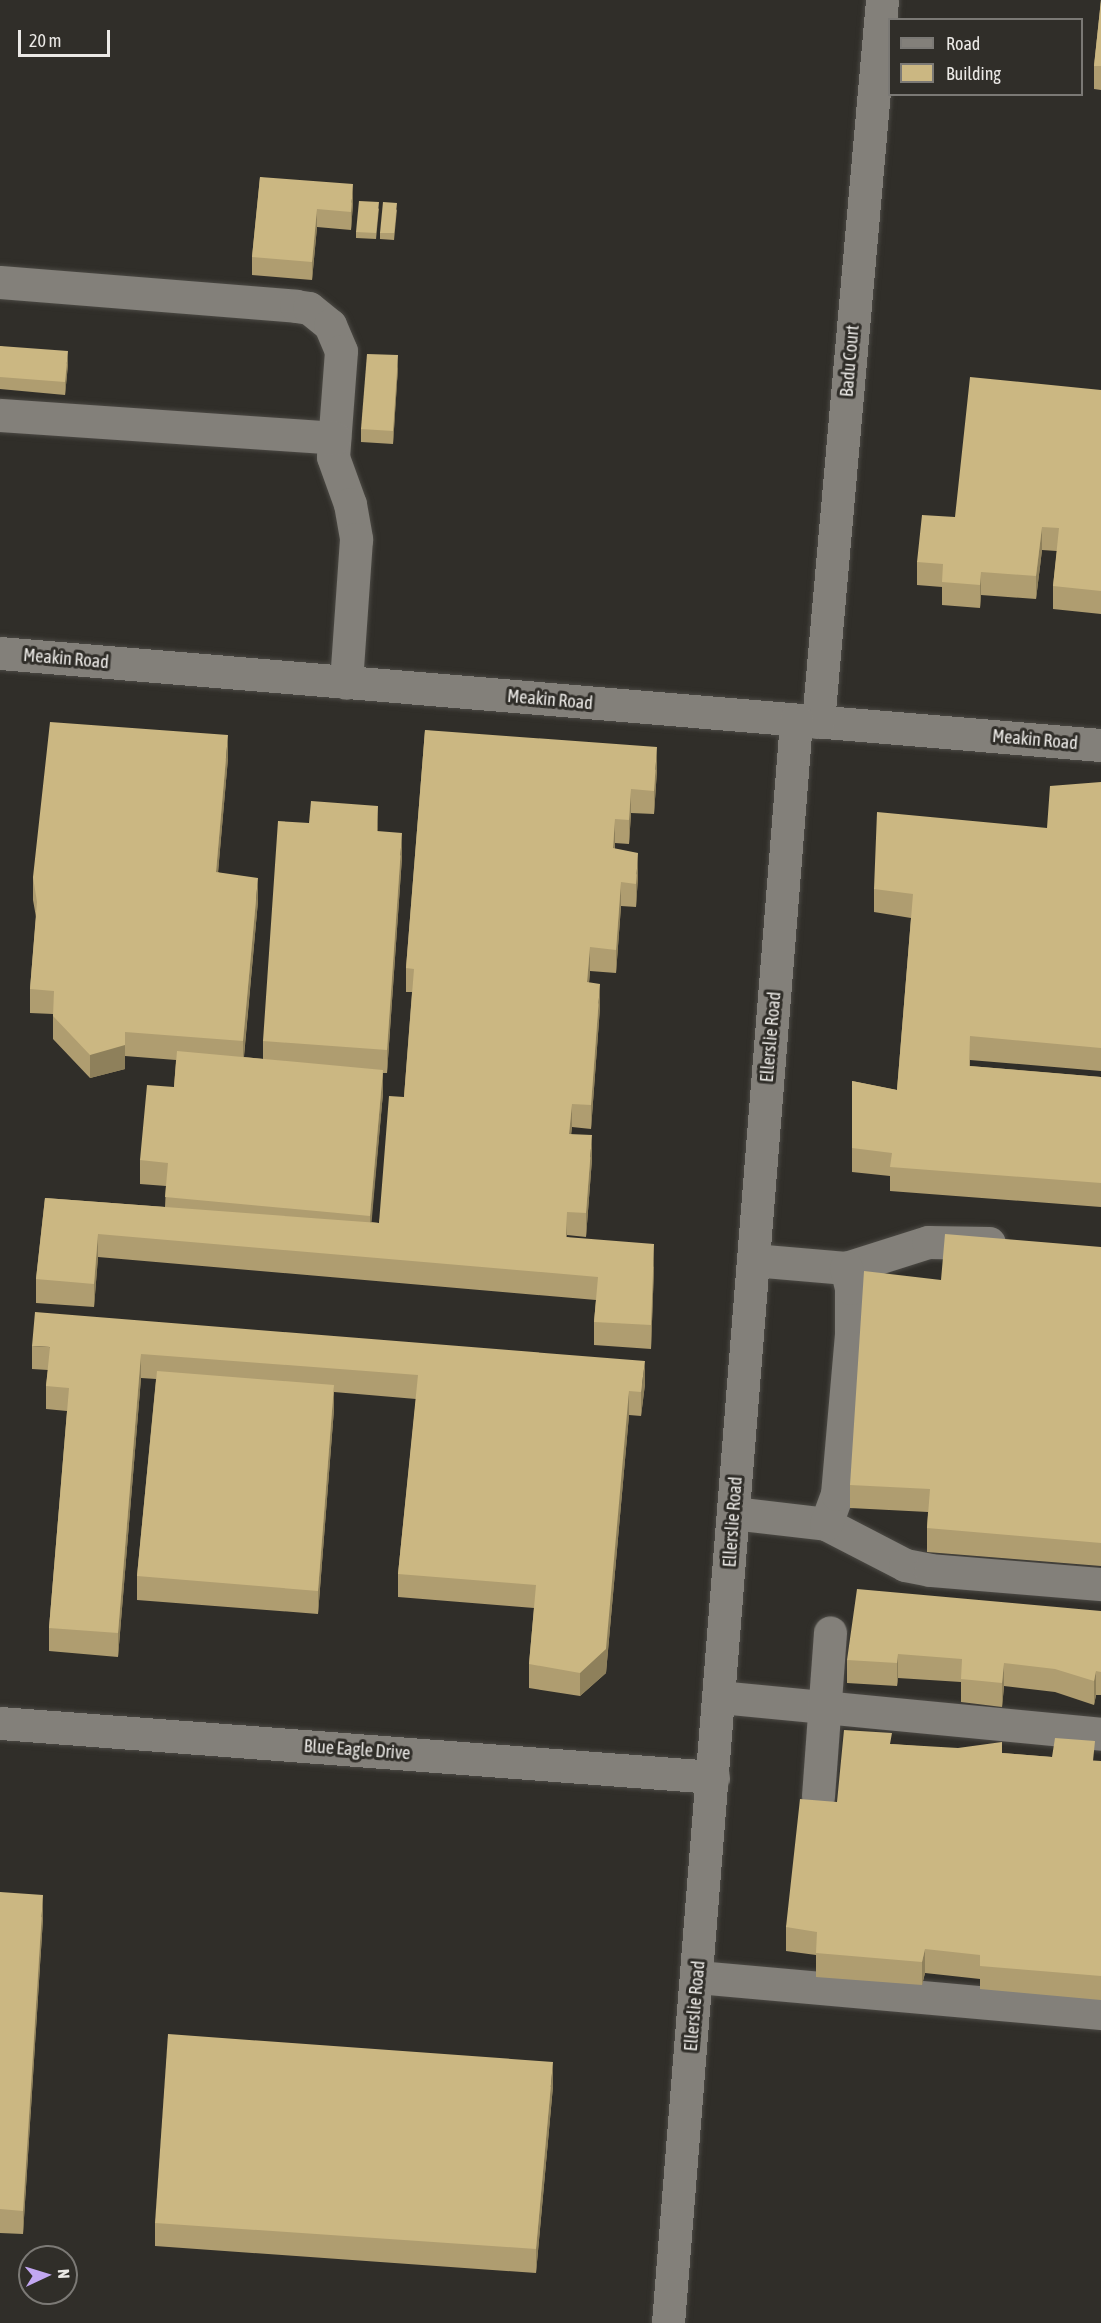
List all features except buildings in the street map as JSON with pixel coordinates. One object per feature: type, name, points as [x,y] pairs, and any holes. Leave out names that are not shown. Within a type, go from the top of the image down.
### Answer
[{"type":"street","name":"Badu Court","points":[[807,721],[882,0]]},
{"type":"street","points":[[0,282],[309,308],[330,325],[341,351],[333,457],[350,504],[356,539],[346,683]]},
{"type":"street","points":[[0,415],[334,438]]},
{"type":"street","name":"Meakin Road","points":[[0,653],[1101,745]]},
{"type":"street","name":"Ellerslie Road","points":[[668,2323],[753,1260],[807,721]]},
{"type":"street","points":[[753,1260],[827,1269],[846,1268],[928,1242],[1018,1245]]},
{"type":"street","points":[[826,1524],[837,1494],[850,1346],[852,1312],[846,1268]]},
{"type":"street","points":[[733,1513],[826,1524],[905,1565],[1101,1584]]},
{"type":"street","points":[[818,1796],[830,1632]]},
{"type":"street","points":[[719,1697],[1101,1734]]},
{"type":"street","name":"Blue Eagle Drive","points":[[0,1724],[713,1777]]},
{"type":"street","points":[[697,1977],[1101,2013]]}]
